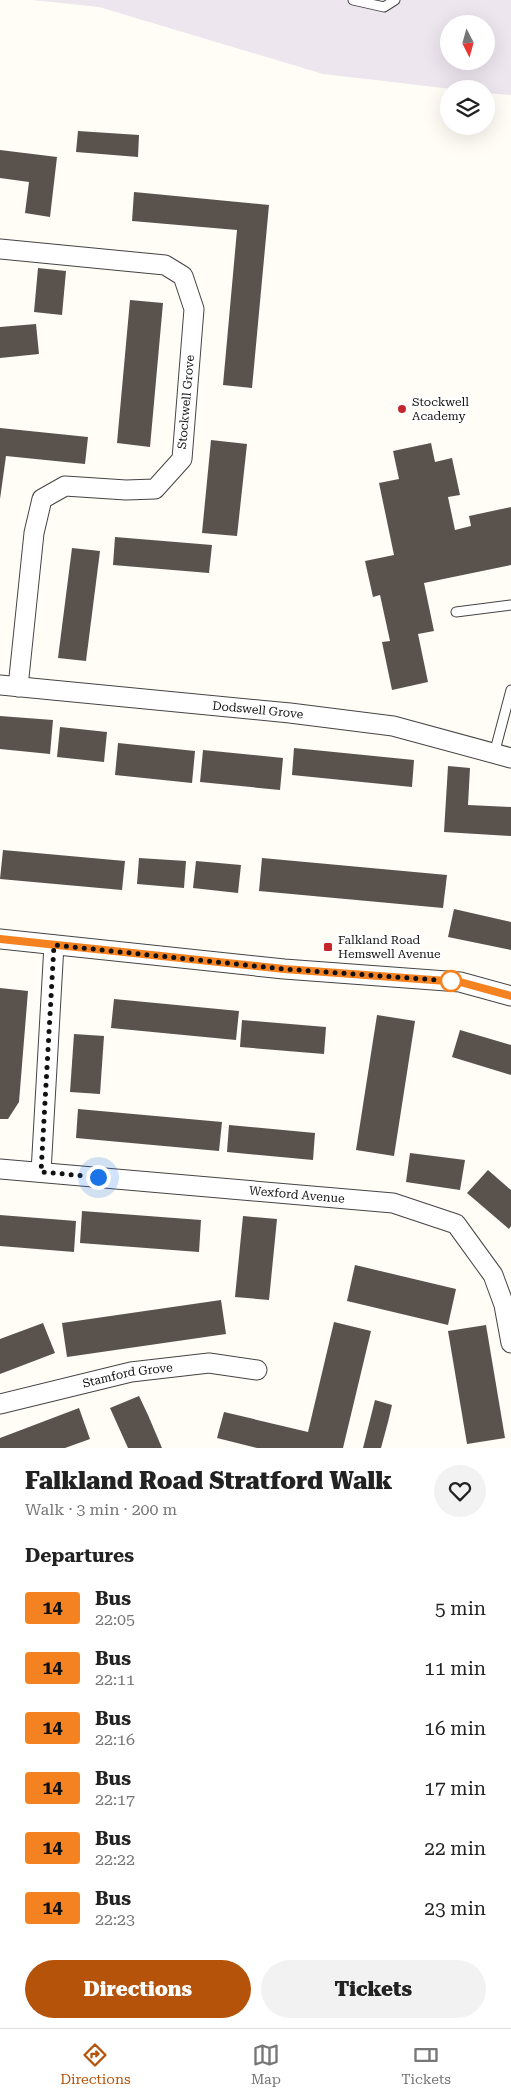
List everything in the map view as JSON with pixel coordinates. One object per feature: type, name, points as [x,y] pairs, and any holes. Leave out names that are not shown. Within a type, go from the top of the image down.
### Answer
[{"type":"street","name":"Stockwell Grove","points":[[0,249],[165,265],[183,276],[194,309],[182,459],[155,489],[126,490],[65,486],[42,499],[34,533],[9,686]]},
{"type":"street","name":"Dodswell Grove","points":[[9,686],[290,712],[393,726],[502,756]]},
{"type":"street","points":[[0,939],[284,969],[460,982],[511,996]]},
{"type":"street","points":[[41,1172],[54,945]]},
{"type":"street","name":"Wexford Avenue","points":[[0,1169],[393,1203],[456,1224],[493,1275],[504,1304],[511,1344]]},
{"type":"street","name":"Stamford Grove","points":[[0,1404],[131,1372],[209,1363],[258,1370]]},
{"type":"lane","points":[[352,0],[384,6],[395,0]]},
{"type":"lane","points":[[456,612],[511,605]]},
{"type":"lane","points":[[502,756],[511,690]]},
{"type":"shaded area","points":[[32,0],[511,0],[511,95],[495,94],[495,80],[440,80],[440,88],[323,74],[99,7]]},
{"type":"building","points":[[78,131],[139,135],[138,157],[76,152]]},
{"type":"building","points":[[0,150],[57,157],[50,217],[25,213],[29,182],[0,178]]},
{"type":"building","points":[[134,192],[269,205],[252,388],[223,385],[237,230],[132,221]]},
{"type":"building","points":[[38,268],[66,271],[62,315],[34,312]]},
{"type":"building","points":[[130,300],[163,303],[150,447],[117,443]]},
{"type":"building","points":[[36,324],[39,354],[0,358],[0,327]]},
{"type":"building","points":[[0,428],[88,437],[85,464],[6,456],[0,499]]},
{"type":"building","points":[[211,440],[247,444],[237,536],[202,533]]},
{"type":"building","points":[[431,443],[435,462],[452,458],[460,495],[448,497],[455,530],[471,526],[469,516],[511,507],[511,565],[424,583],[434,631],[418,634],[428,682],[392,690],[382,642],[390,641],[380,595],[373,597],[365,561],[394,555],[379,483],[399,479],[393,451]]},
{"type":"building","points":[[115,537],[212,545],[209,573],[113,565]]},
{"type":"building","points":[[72,548],[100,551],[86,661],[58,658]]},
{"type":"building","points":[[0,716],[53,720],[50,754],[0,749]]},
{"type":"building","points":[[60,727],[107,732],[104,762],[57,757]]},
{"type":"building","points":[[118,743],[195,751],[192,783],[115,775]]},
{"type":"building","points":[[294,748],[414,760],[412,787],[292,775]]},
{"type":"building","points":[[203,750],[283,758],[280,790],[200,782]]},
{"type":"building","points":[[448,766],[470,768],[468,805],[511,807],[511,836],[444,832]]},
{"type":"building","points":[[3,850],[125,861],[122,890],[0,879]]},
{"type":"building","points":[[139,858],[186,861],[184,888],[137,884]]},
{"type":"building","points":[[262,858],[447,875],[443,908],[259,891]]},
{"type":"building","points":[[196,861],[241,865],[238,893],[193,888]]},
{"type":"building","points":[[454,909],[511,922],[511,950],[448,937]]},
{"type":"building","points":[[0,988],[28,991],[19,1102],[8,1119],[0,1119]]},
{"type":"building","points":[[114,999],[239,1011],[236,1040],[111,1028]]},
{"type":"building","points":[[377,1015],[415,1021],[394,1156],[356,1150]]},
{"type":"building","points":[[242,1020],[326,1027],[324,1054],[240,1047]]},
{"type":"building","points":[[460,1030],[511,1045],[511,1075],[452,1057]]},
{"type":"building","points":[[74,1034],[104,1036],[100,1094],[70,1092]]},
{"type":"building","points":[[78,1109],[222,1122],[219,1151],[76,1138]]},
{"type":"building","points":[[229,1125],[315,1133],[313,1160],[227,1152]]},
{"type":"building","points":[[410,1153],[465,1160],[460,1190],[406,1182]]},
{"type":"building","points":[[488,1170],[511,1190],[511,1226],[509,1229],[467,1193]]},
{"type":"building","points":[[82,1211],[201,1220],[199,1252],[80,1243]]},
{"type":"building","points":[[0,1215],[76,1221],[74,1252],[0,1246]]},
{"type":"building","points":[[243,1216],[277,1219],[269,1300],[235,1297]]},
{"type":"building","points":[[355,1265],[456,1289],[448,1325],[347,1301]]},
{"type":"building","points":[[221,1300],[226,1334],[67,1357],[62,1323]]},
{"type":"building","points":[[334,1322],[371,1331],[343,1448],[257,1448],[217,1438],[224,1412],[308,1432]]},
{"type":"building","points":[[43,1323],[55,1353],[0,1374],[0,1339]]},
{"type":"building","points":[[486,1325],[505,1438],[467,1444],[448,1331]]},
{"type":"building","points":[[139,1396],[162,1448],[128,1448],[110,1408]]},
{"type":"building","points":[[375,1400],[392,1405],[388,1422],[381,1448],[363,1448]]},
{"type":"building","points":[[79,1408],[90,1439],[65,1448],[0,1448],[0,1438]]},
{"type":"bus line","name":"14","points":[[0,939],[284,969],[460,982],[511,996]]},
{"type":"place","name":"Stockwell Academy","points":[[402,409]]},
{"type":"place","name":"Falkland Road Hemswell Avenue","points":[[328,947]]},
{"type":"route","points":[[98,1177],[41,1172],[54,945],[284,969],[451,981]]}]
